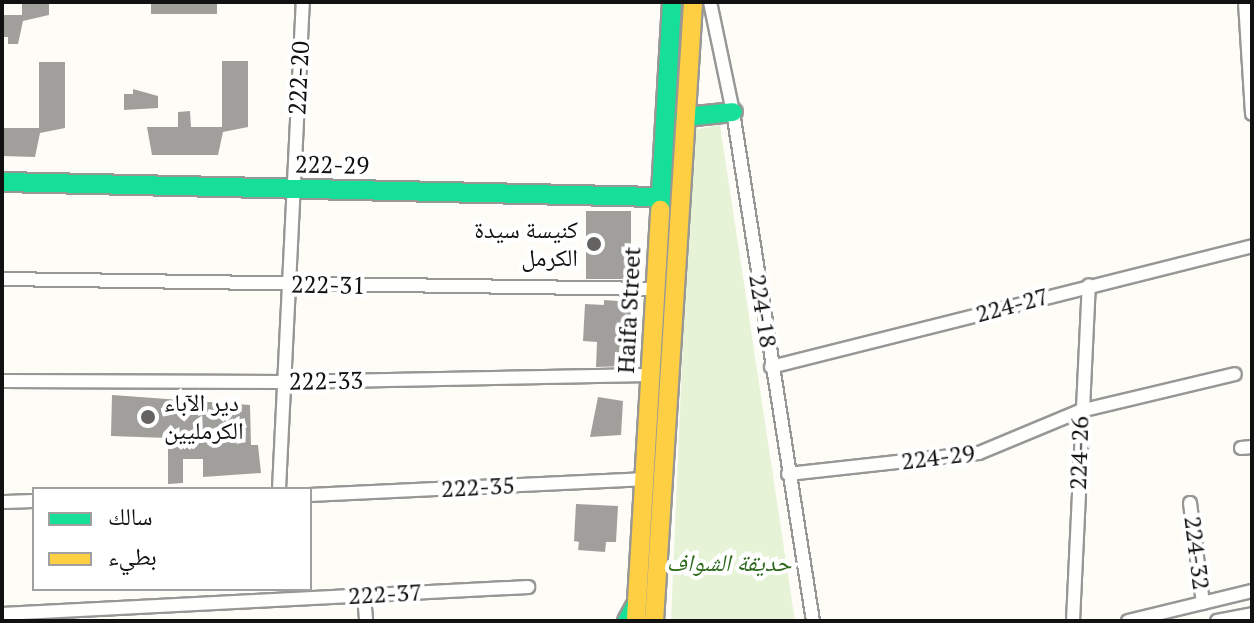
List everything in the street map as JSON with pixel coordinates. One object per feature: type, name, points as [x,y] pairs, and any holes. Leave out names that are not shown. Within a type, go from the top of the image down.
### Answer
[{"type":"main road","name":"Haifa Street","points":[[636,612],[647,479],[649,375],[672,2]]},
{"type":"main road","name":"Haifa Street","points":[[654,621],[693,2]]},
{"type":"main road","points":[[685,117],[733,112]]},
{"type":"main road","name":"222-29","points":[[2,182],[660,197]]},
{"type":"main road","points":[[627,621],[636,612]]},
{"type":"street","name":"222-20","points":[[279,487],[303,2]]},
{"type":"street","name":"224-18","points":[[710,2],[733,112],[813,621]]},
{"type":"street","points":[[1245,2],[1252,114]]},
{"type":"street","name":"224-27","points":[[771,367],[1252,246]]},
{"type":"street","name":"222-31","points":[[2,279],[655,289]]},
{"type":"street","name":"224-26","points":[[1073,621],[1080,411],[1089,285]]},
{"type":"street","name":"224-29","points":[[788,474],[979,453],[1080,411],[1235,374]]},
{"type":"street","name":"222-33","points":[[2,381],[284,382],[649,375]]},
{"type":"street","name":"222-35","points":[[312,495],[647,479]]},
{"type":"street","points":[[2,502],[32,501]]},
{"type":"street","name":"224-32","points":[[1190,503],[1203,603]]},
{"type":"street","name":"222-37","points":[[2,614],[275,593],[364,596],[528,587]]},
{"type":"street","points":[[1128,621],[1252,591]]},
{"type":"street","points":[[364,596],[366,621]]},
{"type":"street","points":[[1217,621],[1252,614]]},
{"type":"green space","name":"حديقة الشواف","points":[[720,125],[795,621],[671,621],[692,130]]},
{"type":"building","points":[[22,2],[49,4],[49,15],[23,21],[18,44],[8,44],[8,37],[2,37],[2,15],[22,15]]},
{"type":"building","points":[[151,2],[217,2],[217,14],[151,14]]},
{"type":"building","points":[[222,61],[248,61],[248,127],[223,132],[218,155],[152,155],[147,127],[178,127],[178,112],[190,111],[191,127],[222,127]]},
{"type":"building","points":[[39,62],[65,62],[65,128],[40,133],[35,157],[2,156],[2,128],[39,128]]},
{"type":"building","points":[[133,89],[158,96],[158,108],[124,110],[124,94],[133,94]]},
{"type":"building","points":[[586,211],[631,211],[631,279],[586,279]]},
{"type":"building","points":[[604,300],[632,302],[625,366],[596,367],[597,342],[583,341],[585,304],[604,305]]},
{"type":"building","points":[[112,395],[250,405],[251,445],[258,445],[261,473],[203,477],[203,459],[183,459],[183,483],[168,484],[168,438],[111,436]]},
{"type":"building","points":[[598,397],[623,401],[621,435],[590,437]]},
{"type":"building","points":[[576,504],[618,506],[616,542],[606,542],[605,552],[578,550],[579,542],[574,541]]},
{"type":"traffic: fast","points":[[660,210],[672,2]]},
{"type":"traffic: fast","points":[[685,117],[733,112]]},
{"type":"traffic: fast","points":[[2,182],[660,197]]},
{"type":"traffic: fast","points":[[627,621],[637,603]]},
{"type":"traffic: slow","points":[[654,621],[693,2]]},
{"type":"traffic: slow","points":[[636,618],[660,210]]},
{"type":"place","name":"كنيسة سيدة الكرمل","points":[[594,244]]},
{"type":"place","name":"دير الآباء الكرمليين","points":[[148,417]]}]
